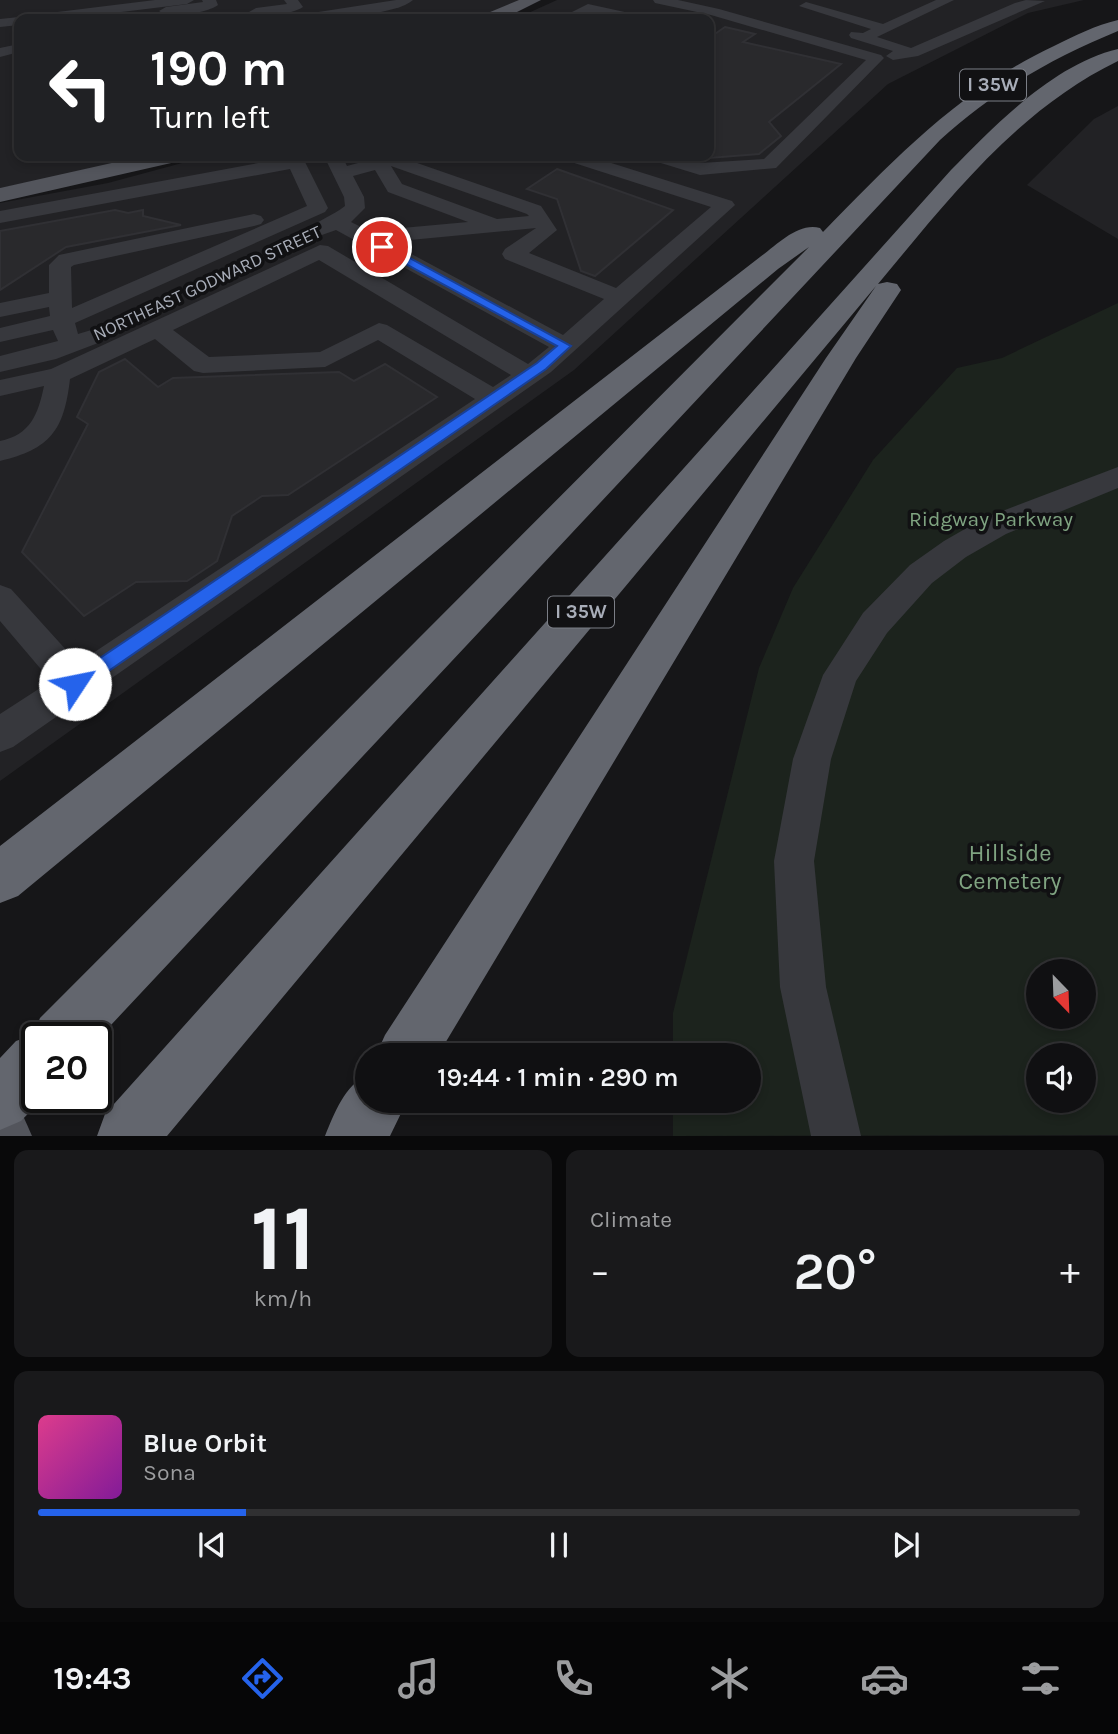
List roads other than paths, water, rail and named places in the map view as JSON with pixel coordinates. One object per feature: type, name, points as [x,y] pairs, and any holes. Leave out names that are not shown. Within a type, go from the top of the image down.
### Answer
[{"type":"highway","name":"I 35W","points":[[75,1022],[889,177],[963,107],[996,83],[1040,59],[1118,25]]},
{"type":"highway","name":"I 35W","points":[[142,1119],[912,227],[1007,124],[1073,75],[1118,54]]},
{"type":"highway","points":[[413,1043],[841,358],[1007,124]]},
{"type":"highway","points":[[0,878],[769,263],[889,177]]},
{"type":"highway","name":"I 35W","points":[[0,1100],[21,1078]]},
{"type":"highway","points":[[355,1136],[369,1113]]},
{"type":"main road","points":[[501,14],[533,0]]},
{"type":"main road","points":[[513,14],[545,0]]},
{"type":"main road","points":[[0,195],[151,161]]},
{"type":"main road","points":[[38,188],[79,184],[173,161]]},
{"type":"street","points":[[74,14],[187,0]]},
{"type":"street","points":[[143,14],[207,6],[211,5],[209,0]]},
{"type":"street","points":[[254,12],[296,7],[291,0]]},
{"type":"street","points":[[334,14],[397,5],[406,0]]},
{"type":"street","points":[[576,14],[603,0]]},
{"type":"street","points":[[660,0],[708,14]]},
{"type":"street","points":[[800,11],[821,0]]},
{"type":"street","points":[[827,0],[900,21]]},
{"type":"street","points":[[863,38],[947,0]]},
{"type":"street","points":[[715,16],[876,58],[913,53],[1012,3],[1038,1],[1035,0]]},
{"type":"street","points":[[715,16],[738,3]]},
{"type":"street","points":[[589,8],[616,14]]},
{"type":"street","points":[[800,11],[884,28],[934,43]]},
{"type":"street","points":[[800,11],[863,38],[913,53]]},
{"type":"street","points":[[674,161],[700,169],[769,164],[876,58]]},
{"type":"street","points":[[0,217],[145,190],[300,169],[316,161]]},
{"type":"street","points":[[337,164],[362,161]]},
{"type":"street","points":[[389,161],[395,188],[497,225]]},
{"type":"street","points":[[396,161],[534,210],[547,230],[513,254],[619,297]]},
{"type":"street","points":[[0,735],[528,375],[565,346],[725,205],[587,161]]},
{"type":"street","name":"NORTHEAST GODWARD STREET","points":[[0,364],[72,346],[336,222],[349,214],[356,203],[337,164]]},
{"type":"street","points":[[0,335],[256,227],[318,208],[300,169]]},
{"type":"street","points":[[246,199],[256,227],[280,248]]},
{"type":"street","points":[[336,222],[565,346]]},
{"type":"street","points":[[365,238],[543,222]]},
{"type":"street","points":[[72,346],[60,310],[60,265],[67,260],[256,227]]},
{"type":"street","points":[[0,388],[58,374],[320,251],[528,375]]},
{"type":"street","points":[[219,277],[241,289]]},
{"type":"street","points":[[0,310],[60,310]]},
{"type":"street","points":[[156,328],[203,365],[325,359],[379,330],[493,398]]},
{"type":"street","points":[[0,451],[26,443],[45,425],[55,398],[58,374]]},
{"type":"street","points":[[836,1136],[803,987],[794,861],[813,760],[840,675],[875,623],[921,574],[947,555],[995,526],[1118,477]]},
{"type":"street","points":[[0,598],[75,684]]},
{"type":"park label","name":"Ridgway Parkway","points":[[991,519]]},
{"type":"park label","name":"Hillside Cemetery","points":[[1010,867]]}]
